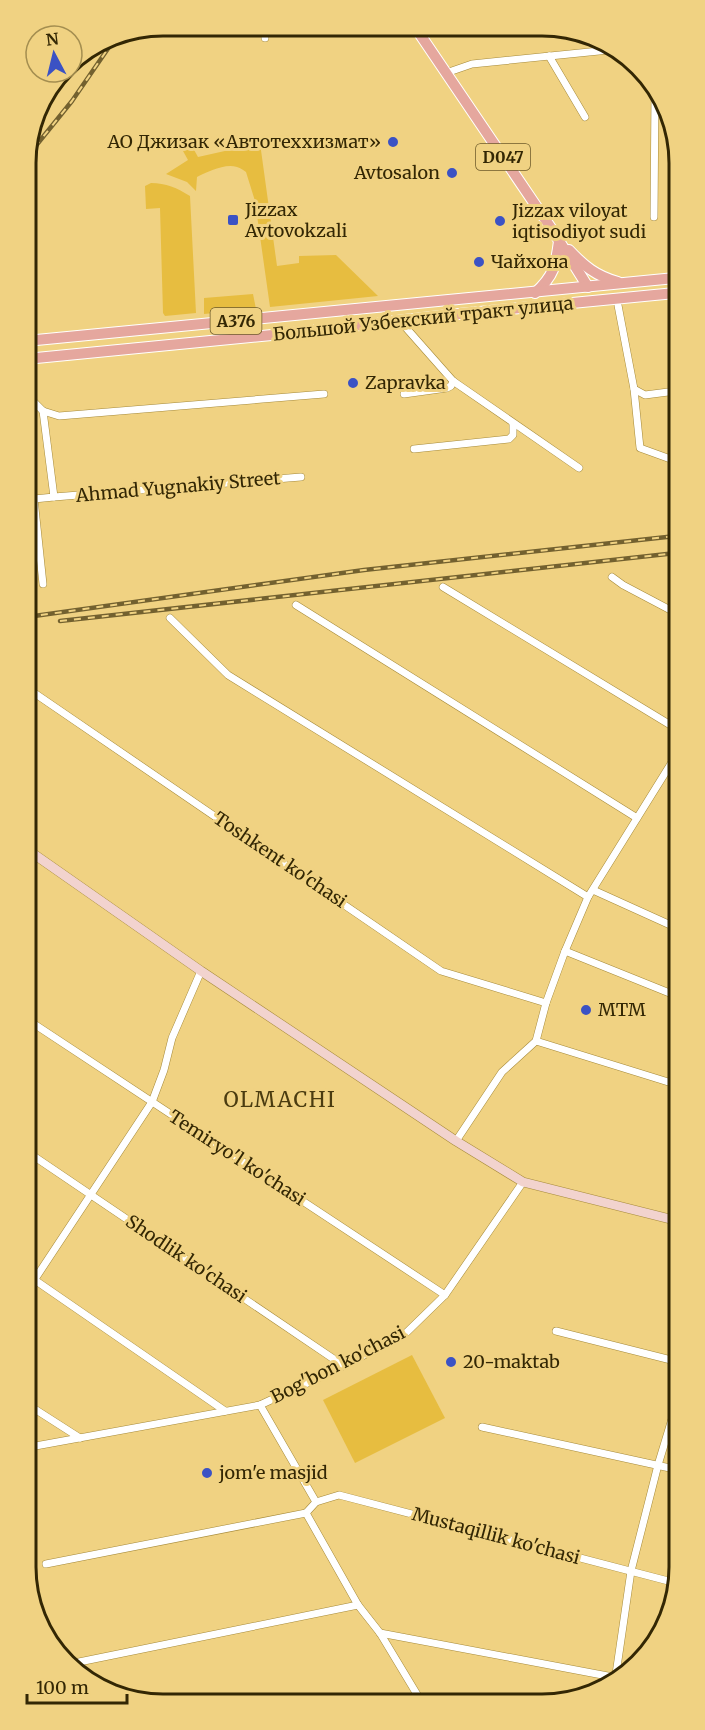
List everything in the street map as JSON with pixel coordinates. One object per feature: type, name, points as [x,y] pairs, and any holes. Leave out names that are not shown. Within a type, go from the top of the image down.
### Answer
[{"type":"main road","name":"D047","points":[[421,36],[588,287]]},
{"type":"main road","name":"D047","points":[[556,238],[591,270],[603,278],[624,284]]},
{"type":"main road","points":[[535,293],[546,284],[552,274],[556,262],[556,238]]},
{"type":"main road","name":"Большой Узбекский тракт улица","points":[[36,340],[669,279]]},
{"type":"main road","name":"Большой Узбекский тракт улица","points":[[36,358],[669,294]]},
{"type":"street","points":[[446,73],[472,64],[601,51]]},
{"type":"street","points":[[549,56],[585,117]]},
{"type":"street","points":[[654,217],[655,105]]},
{"type":"street","points":[[617,300],[634,389],[640,448],[669,458]]},
{"type":"street","points":[[400,321],[453,381],[579,468]]},
{"type":"street","points":[[404,394],[447,388],[453,381]]},
{"type":"street","points":[[634,389],[645,394],[669,392]]},
{"type":"street","points":[[36,404],[43,411],[59,416],[324,394]]},
{"type":"street","points":[[36,499],[54,497],[43,411]]},
{"type":"street","points":[[414,449],[510,439],[513,435],[513,424]]},
{"type":"street","name":"Ahmad Yugnakiy Street","points":[[54,497],[302,477]]},
{"type":"street","points":[[36,518],[43,584]]},
{"type":"street","points":[[612,577],[669,609]]},
{"type":"street","points":[[443,587],[669,724]]},
{"type":"street","points":[[296,605],[637,818]]},
{"type":"street","points":[[170,618],[228,675],[588,897]]},
{"type":"street","name":"Toshkent ko'chasi","points":[[36,694],[441,971],[546,1003]]},
{"type":"street","points":[[456,1141],[502,1072],[536,1041],[546,1003],[588,897],[669,767]]},
{"type":"street","points":[[36,856],[201,971],[456,1141],[523,1182],[669,1219]]},
{"type":"street","points":[[592,890],[669,924]]},
{"type":"street","points":[[565,951],[669,993]]},
{"type":"street","points":[[36,1272],[91,1195],[152,1102],[164,1070],[172,1038],[201,971]]},
{"type":"street","name":"Temiryo'l ko'chasi","points":[[36,1025],[445,1295]]},
{"type":"street","points":[[536,1041],[669,1082]]},
{"type":"street","name":"Shodlik ko'chasi","points":[[36,1158],[344,1366]]},
{"type":"street","name":"Bog'bon ko'chasi","points":[[36,1446],[260,1405],[344,1366],[407,1332],[445,1295],[523,1182]]},
{"type":"street","points":[[36,1281],[225,1411]]},
{"type":"street","points":[[556,1331],[669,1359]]},
{"type":"street","points":[[46,1564],[306,1513],[316,1502],[260,1405]]},
{"type":"street","points":[[36,1410],[80,1438]]},
{"type":"street","points":[[482,1426],[669,1468]]},
{"type":"street","points":[[615,1672],[631,1571],[669,1429]]},
{"type":"street","name":"Mustaqillik ko'chasi","points":[[316,1502],[339,1495],[668,1581]]},
{"type":"street","points":[[306,1513],[358,1605],[380,1633],[416,1694]]},
{"type":"street","points":[[79,1662],[358,1605]]},
{"type":"street","points":[[380,1633],[609,1675]]},
{"type":"shaded area","points":[[260,143],[277,266],[299,263],[299,256],[336,255],[378,296],[270,307],[255,201],[246,172],[232,166],[211,171],[197,177],[196,191],[187,182],[166,174],[188,160],[183,151],[193,148],[198,157]]},
{"type":"shaded area","points":[[151,183],[171,186],[190,196],[196,313],[165,316],[163,313],[160,208],[146,209],[145,186]]},
{"type":"shaded area","points":[[253,294],[256,309],[204,314],[204,298]]},
{"type":"shaded area","points":[[412,1355],[445,1418],[355,1463],[323,1400]]},
{"type":"railway","points":[[37,144],[72,101],[108,49]]},
{"type":"railway","points":[[36,616],[364,570],[669,537]]},
{"type":"railway","points":[[60,621],[669,554]]},
{"type":"place","name":"АО Джизак «Автотеххизмат»","points":[[393,142]]},
{"type":"place","name":"Avtosalon","points":[[452,173]]},
{"type":"place","name":"Jizzax Avtovokzali","points":[[233,220]]},
{"type":"place","name":"Jizzax viloyat iqtisodiyot sudi","points":[[500,221]]},
{"type":"place","name":"Чайхона","points":[[479,262]]},
{"type":"place","name":"Zapravka","points":[[353,383]]},
{"type":"place","name":"MTM","points":[[586,1010]]},
{"type":"place","name":"20-maktab","points":[[451,1362]]},
{"type":"place","name":"jom'e masjid","points":[[207,1473]]},
{"type":"district","name":"OLMACHI","points":[[280,1100]]}]
